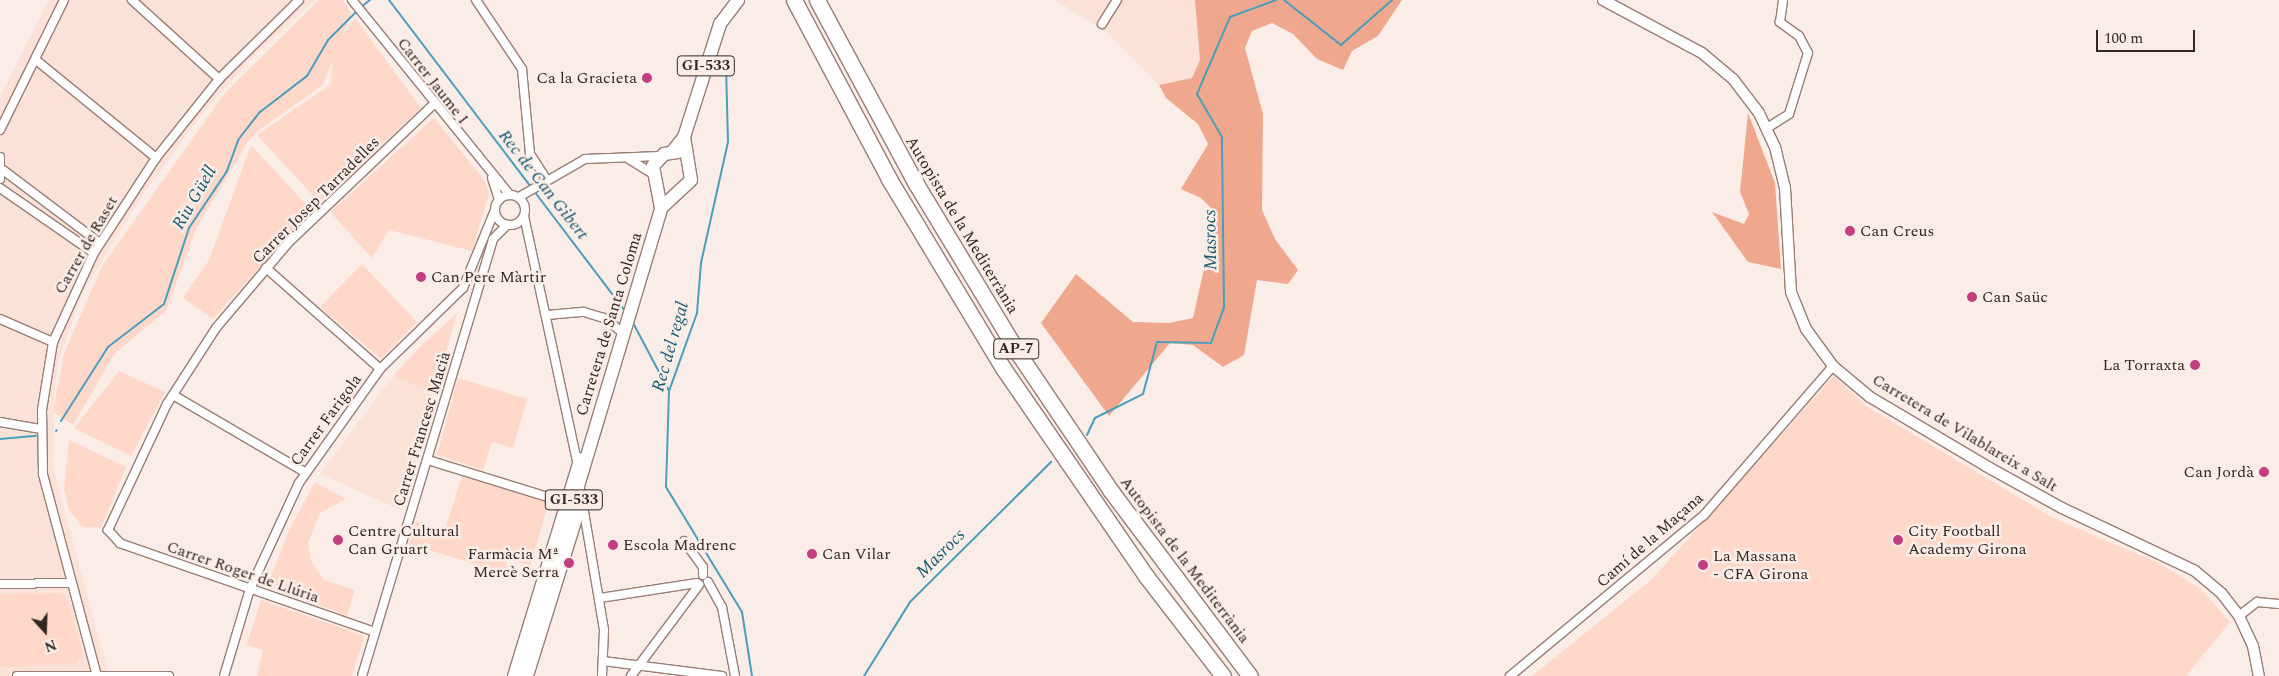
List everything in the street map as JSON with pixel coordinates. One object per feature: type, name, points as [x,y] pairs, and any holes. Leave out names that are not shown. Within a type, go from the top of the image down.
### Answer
[{"type":"highway","name":"AP-7","points":[[794,0],[888,179],[989,344],[1076,478],[1223,676]]},
{"type":"highway","name":"Autopista de la Mediterrània","points":[[817,0],[914,182],[1018,353],[1111,491],[1250,676]]},
{"type":"main road","name":"Carretera de Santa Coloma","points":[[661,208],[655,179],[666,154],[684,137],[720,24],[738,0]]},
{"type":"main road","name":"Carretera de Santa Coloma","points":[[520,676],[661,208],[691,180],[684,137]]},
{"type":"main road","points":[[666,154],[689,160]]},
{"type":"main road","points":[[655,179],[676,192]]},
{"type":"street","points":[[0,130],[64,0]]},
{"type":"street","points":[[132,0],[219,79]]},
{"type":"street","name":"Carrer de Raset","points":[[96,675],[46,496],[41,429],[53,342],[94,253],[156,158],[219,79],[299,0]]},
{"type":"street","name":"Carrer Jaume I","points":[[352,0],[492,178],[510,195]]},
{"type":"street","points":[[476,0],[522,68],[530,154],[544,181]]},
{"type":"street","points":[[1102,24],[1117,0]]},
{"type":"street","name":"Carretera de Vilablareix a Salt","points":[[1602,0],[1713,61],[1742,89],[1767,128],[1785,188],[1791,292],[1806,330],[1833,366],[1870,397],[1986,466],[2062,508],[2183,563],[2216,588],[2239,616],[2253,646],[2259,676]]},
{"type":"street","points":[[1767,128],[1790,114],[1808,53],[1804,41],[1780,22],[1783,0]]},
{"type":"street","points":[[36,60],[156,158]]},
{"type":"street","name":"Carrer Josep Tarradelles","points":[[108,530],[136,463],[173,395],[216,328],[266,268],[434,104]]},
{"type":"street","points":[[521,200],[544,181],[585,159],[628,158],[666,154]]},
{"type":"street","points":[[0,157],[3,170],[0,179]]},
{"type":"street","points":[[628,158],[655,179]]},
{"type":"street","points":[[3,170],[100,243]]},
{"type":"street","name":"Carrer Jaume I","points":[[492,178],[499,200]]},
{"type":"street","points":[[0,188],[94,253]]},
{"type":"street","points":[[521,200],[510,195],[499,200],[495,210],[499,221],[507,224],[524,216]]},
{"type":"street","points":[[512,676],[577,461],[521,200]]},
{"type":"street","name":"Carrer Farigola","points":[[224,676],[250,589],[305,472],[380,369],[463,288],[495,210]]},
{"type":"street","name":"Carrer Francesc Macià","points":[[362,676],[493,239],[507,224]]},
{"type":"street","points":[[266,268],[380,369]]},
{"type":"street","points":[[546,315],[584,312],[604,318],[624,328]]},
{"type":"street","points":[[0,319],[53,342]]},
{"type":"street","name":"Camí de la Maçana","points":[[1510,676],[1704,515],[1833,366]]},
{"type":"street","points":[[173,395],[305,472]]},
{"type":"street","points":[[0,422],[41,429]]},
{"type":"street","points":[[577,461],[589,450]]},
{"type":"street","points":[[428,460],[564,502]]},
{"type":"street","points":[[579,484],[600,598],[602,676]]},
{"type":"street","points":[[528,676],[582,505]]},
{"type":"street","name":"Carrer Roger de Llúria","points":[[108,530],[120,544],[375,632]]},
{"type":"street","points":[[632,676],[698,584],[703,574],[703,567],[684,541]]},
{"type":"street","points":[[703,574],[722,606],[735,676]]},
{"type":"street","points":[[600,598],[708,582]]},
{"type":"street","points":[[0,584],[70,583]]},
{"type":"street","points":[[2239,616],[2257,602],[2279,604]]},
{"type":"street","points":[[603,661],[722,676]]},
{"type":"street","points":[[17,676],[169,676]]},
{"type":"shaded area","points":[[49,0],[315,0],[257,53],[200,116],[138,202],[82,294],[59,360],[54,393],[53,467],[109,676],[0,676],[0,96]]},
{"type":"shaded area","points":[[319,0],[343,0],[351,13],[342,36],[355,18],[421,108],[319,202],[257,135],[330,85],[333,60],[323,85],[259,130],[247,143],[196,229],[166,311],[115,353],[73,425],[53,412],[64,353],[102,266],[225,93]]},
{"type":"shaded area","points":[[1055,0],[1195,0],[1200,60],[1192,78],[1159,85],[1106,32]]},
{"type":"shaded area","points":[[1195,0],[1402,0],[1378,36],[1352,51],[1343,70],[1317,59],[1293,34],[1272,23],[1252,31],[1245,48],[1263,114],[1262,210],[1275,239],[1298,270],[1288,284],[1257,280],[1244,355],[1223,367],[1193,345],[1170,343],[1109,416],[1041,323],[1076,274],[1133,322],[1169,323],[1193,318],[1214,224],[1211,208],[1201,198],[1181,189],[1208,144],[1198,124],[1166,98],[1159,85],[1192,78],[1200,60]]},
{"type":"shaded area","points":[[1748,113],[1775,183],[1781,269],[1748,262],[1712,212],[1744,224],[1749,214],[1740,192]]},
{"type":"shaded area","points":[[434,118],[485,181],[489,194],[472,251],[389,230],[372,258],[330,212]]},
{"type":"shaded area","points":[[251,145],[311,210],[213,319],[183,298],[209,260]]},
{"type":"shaded area","points":[[362,264],[417,322],[381,359],[320,307]]},
{"type":"shaded area","points":[[457,313],[435,393],[393,376],[421,346]]},
{"type":"shaded area","points":[[119,371],[165,392],[131,456],[74,428]]},
{"type":"shaded area","points":[[393,376],[435,393],[401,510],[320,474]]},
{"type":"shaded area","name":"City Football Academy Girona","points":[[1834,376],[1866,406],[2053,518],[2159,563],[2201,589],[2230,622],[2186,676],[1532,676],[1652,579]]},
{"type":"shaded area","points":[[458,378],[527,399],[513,448],[492,442],[483,470],[437,455]]},
{"type":"shaded area","points":[[69,440],[126,467],[101,528],[82,527],[69,510],[64,489]]},
{"type":"shaded area","points":[[462,476],[549,502],[530,566],[508,559],[504,573],[409,544],[416,521],[445,529]]},
{"type":"shaded area","points":[[315,482],[346,499],[320,513],[308,543],[311,561],[324,580],[355,590],[347,616],[268,585],[288,532]]},
{"type":"shaded area","points":[[60,593],[65,595],[83,653],[76,664],[0,667],[0,594]]},
{"type":"shaded area","points":[[261,600],[364,637],[352,676],[257,676],[263,650],[246,645]]},
{"type":"waterway","name":"Riu Güell","points":[[360,8],[370,0]]},
{"type":"waterway","name":"Rec de Can Gibert","points":[[389,0],[531,187]]},
{"type":"waterway","name":"Masrocs","points":[[1087,435],[1095,418],[1143,394],[1157,342],[1211,343],[1224,307],[1222,137],[1197,94],[1230,17],[1276,0]]},
{"type":"waterway","name":"Masrocs","points":[[1284,0],[1341,45],[1392,0]]},
{"type":"waterway","name":"Riu Güell","points":[[61,421],[108,347],[164,304],[189,228],[227,171],[238,140],[260,112],[307,76],[328,40],[357,11]]},
{"type":"waterway","name":"Rec del regal","points":[[726,66],[728,142],[701,263],[697,313],[669,391],[666,487],[742,612],[752,676]]},
{"type":"waterway","name":"Rec de Can Gibert","points":[[534,191],[625,311]]},
{"type":"waterway","name":"Rec de Can Gibert","points":[[632,321],[669,391]]},
{"type":"waterway","name":"Riu Güell","points":[[0,439],[36,436]]},
{"type":"waterway","name":"Masrocs","points":[[864,676],[910,602],[1051,462]]},
{"type":"place","name":"Ca la Gracieta","points":[[647,78]]},
{"type":"place","name":"Can Creus","points":[[1850,231]]},
{"type":"place","name":"Can Pere Màrtir","points":[[421,277]]},
{"type":"place","name":"Can Saüc","points":[[1972,297]]},
{"type":"place","name":"La Torraxta","points":[[2195,365]]},
{"type":"place","name":"Can Jordà","points":[[2264,472]]},
{"type":"place","name":"Centre Cultural Can Gruart","points":[[338,540]]},
{"type":"place","name":"City Football Academy Girona","points":[[1898,540]]},
{"type":"place","name":"Escola Madrenc","points":[[613,545]]},
{"type":"place","name":"Can Vilar","points":[[812,554]]},
{"type":"place","name":"Farmàcia Mª Mercè Serra","points":[[569,563]]},
{"type":"place","name":"La Massana - CFA Girona","points":[[1703,565]]}]
